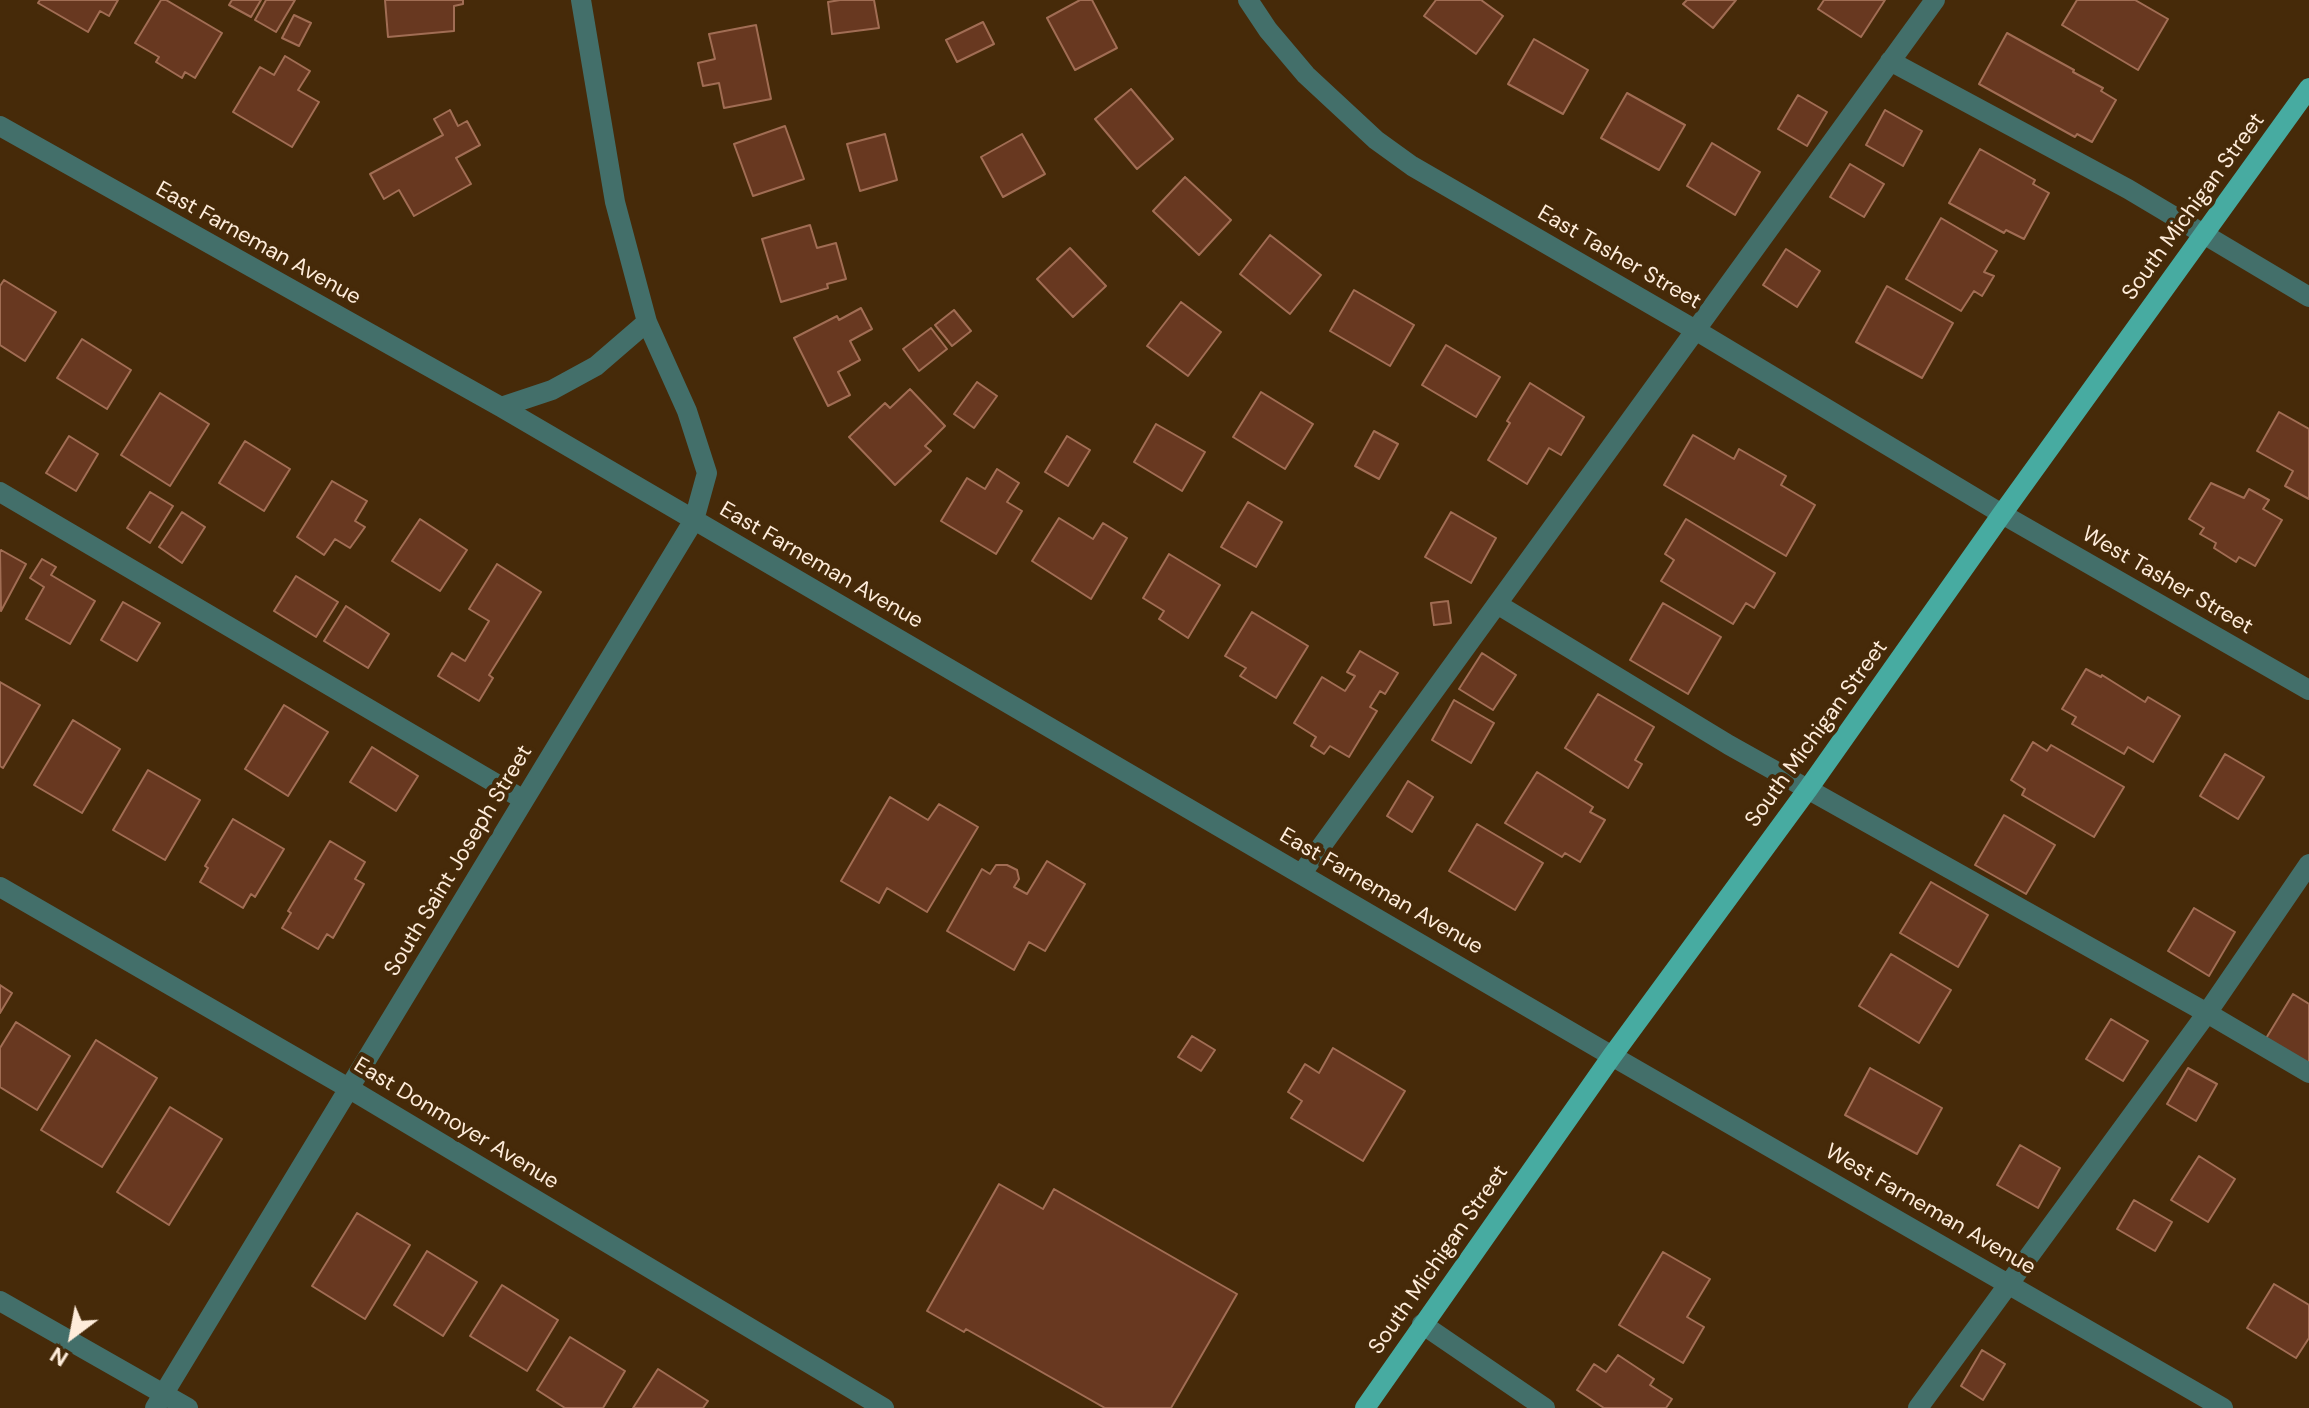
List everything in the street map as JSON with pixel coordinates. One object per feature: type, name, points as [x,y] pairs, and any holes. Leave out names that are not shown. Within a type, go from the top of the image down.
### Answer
[{"type":"main road","name":"South Michigan Street","points":[[1365,1408],[1612,1056],[1808,789],[2309,88]]},
{"type":"street","name":"South Saint Joseph Street","points":[[160,1401],[694,520],[707,473],[687,411],[647,322],[615,202],[581,0]]},
{"type":"street","name":"East Tasher Street","points":[[1248,0],[1268,30],[1306,75],[1376,140],[1412,166],[1697,331],[2002,514]]},
{"type":"street","points":[[1302,873],[1935,0]]},
{"type":"street","points":[[1890,61],[2128,189],[2309,297]]},
{"type":"street","name":"East Farneman Avenue","points":[[0,126],[501,407],[1612,1056]]},
{"type":"street","points":[[501,407],[552,390],[596,366],[647,322]]},
{"type":"street","points":[[0,492],[524,800]]},
{"type":"street","name":"West Tasher Street","points":[[2002,514],[2309,690]]},
{"type":"street","points":[[1497,604],[1729,745],[2309,1073]]},
{"type":"street","points":[[1918,1408],[2207,1013],[2309,864]]},
{"type":"street","name":"East Donmoyer Avenue","points":[[0,887],[350,1089],[884,1408]]},
{"type":"street","name":"West Farneman Avenue","points":[[1612,1056],[2223,1408]]},
{"type":"street","points":[[0,1301],[160,1401],[188,1408]]},
{"type":"street","points":[[1422,1324],[1545,1408]]},
{"type":"building","points":[[40,0],[118,0],[109,16],[100,11],[88,32],[38,3]]},
{"type":"building","points":[[161,0],[222,33],[195,78],[185,72],[182,78],[156,62],[159,57],[135,43]]},
{"type":"building","points":[[232,0],[261,0],[251,17],[229,5]]},
{"type":"building","points":[[266,0],[295,0],[276,32],[255,20]]},
{"type":"building","points":[[385,0],[463,0],[463,4],[454,6],[454,31],[388,37]]},
{"type":"building","points":[[874,0],[879,28],[832,34],[828,2]]},
{"type":"building","points":[[1080,0],[1092,0],[1117,48],[1075,70],[1047,18]]},
{"type":"building","points":[[1436,0],[1481,0],[1503,16],[1476,54],[1424,16]]},
{"type":"building","points":[[1687,0],[1736,0],[1713,28],[1683,4]]},
{"type":"building","points":[[1824,0],[1885,0],[1861,37],[1818,9]]},
{"type":"building","points":[[2077,0],[2135,0],[2168,19],[2138,70],[2062,25]]},
{"type":"building","points":[[294,15],[311,23],[299,46],[282,38]]},
{"type":"building","points":[[983,22],[994,44],[957,62],[946,40]]},
{"type":"building","points":[[756,25],[771,99],[724,108],[719,83],[703,86],[698,63],[715,59],[709,34]]},
{"type":"building","points":[[2007,33],[2074,70],[2116,100],[2092,142],[2077,134],[2075,137],[1979,84]]},
{"type":"building","points":[[1534,39],[1588,70],[1563,114],[1508,84]]},
{"type":"building","points":[[285,56],[310,71],[298,90],[319,102],[292,147],[233,112],[260,67],[274,75]]},
{"type":"building","points":[[1131,89],[1173,139],[1137,169],[1095,119]]},
{"type":"building","points":[[1627,93],[1685,125],[1659,170],[1601,138]]},
{"type":"building","points":[[1798,95],[1827,112],[1807,146],[1778,129]]},
{"type":"building","points":[[450,110],[458,126],[467,121],[480,145],[456,158],[471,184],[414,216],[399,190],[384,199],[370,174],[443,135],[434,119]]},
{"type":"building","points":[[1885,110],[1922,131],[1903,166],[1866,145]]},
{"type":"building","points":[[785,126],[804,179],[753,196],[734,144]]},
{"type":"building","points":[[885,134],[897,180],[860,191],[847,144]]},
{"type":"building","points":[[1022,134],[1045,174],[1003,197],[981,157]]},
{"type":"building","points":[[1712,143],[1760,172],[1735,215],[1687,186]]},
{"type":"building","points":[[1980,149],[2035,180],[2033,184],[2049,193],[2024,239],[2006,230],[2004,233],[1949,203]]},
{"type":"building","points":[[1850,164],[1884,184],[1864,217],[1830,197]]},
{"type":"building","points":[[1185,177],[1231,220],[1199,255],[1153,211]]},
{"type":"building","points":[[1941,218],[1997,251],[1984,272],[1994,276],[1982,296],[1974,291],[1961,311],[1906,279]]},
{"type":"building","points":[[810,225],[817,248],[836,243],[846,279],[827,284],[828,288],[781,302],[762,239]]},
{"type":"building","points":[[1270,235],[1321,275],[1290,314],[1240,274]]},
{"type":"building","points":[[1070,248],[1106,286],[1073,317],[1037,279]]},
{"type":"building","points":[[1786,249],[1820,271],[1797,307],[1763,285]]},
{"type":"building","points":[[4,280],[56,312],[25,361],[0,345],[0,286]]},
{"type":"building","points":[[1887,286],[1953,323],[1922,378],[1856,342]]},
{"type":"building","points":[[1354,290],[1414,325],[1390,366],[1330,331]]},
{"type":"building","points":[[1181,302],[1221,332],[1188,376],[1147,346]]},
{"type":"building","points":[[861,308],[872,329],[850,341],[860,360],[838,372],[850,395],[828,406],[794,338],[837,316],[839,320]]},
{"type":"building","points":[[954,310],[971,331],[952,346],[935,325]]},
{"type":"building","points":[[931,328],[947,349],[919,371],[903,349]]},
{"type":"building","points":[[82,339],[131,370],[107,409],[57,378]]},
{"type":"building","points":[[1446,345],[1500,377],[1476,417],[1422,385]]},
{"type":"building","points":[[977,382],[997,396],[974,428],[954,414]]},
{"type":"building","points":[[1530,383],[1584,417],[1561,455],[1549,448],[1527,484],[1488,460]]},
{"type":"building","points":[[910,389],[945,426],[925,446],[931,451],[895,485],[849,437],[885,403],[890,408]]},
{"type":"building","points":[[1261,392],[1313,424],[1285,469],[1233,437]]},
{"type":"building","points":[[160,393],[209,424],[170,486],[121,455]]},
{"type":"building","points":[[2279,412],[2309,429],[2309,499],[2285,486],[2293,471],[2257,451]]},
{"type":"building","points":[[1156,424],[1205,452],[1182,491],[1134,462]]},
{"type":"building","points":[[1374,431],[1398,444],[1379,479],[1355,466]]},
{"type":"building","points":[[1693,435],[1734,459],[1739,449],[1786,476],[1781,485],[1815,505],[1786,556],[1664,485]]},
{"type":"building","points":[[69,436],[98,454],[76,491],[46,473]]},
{"type":"building","points":[[1067,436],[1090,450],[1068,486],[1045,472]]},
{"type":"building","points":[[245,441],[290,469],[264,511],[219,483]]},
{"type":"building","points":[[997,469],[1019,483],[1007,502],[1022,511],[996,554],[941,521],[967,478],[985,489]]},
{"type":"building","points":[[332,481],[367,501],[355,521],[365,527],[350,548],[335,539],[324,555],[297,537]]},
{"type":"building","points":[[2211,483],[2244,498],[2249,489],[2269,500],[2263,509],[2282,520],[2255,566],[2239,557],[2236,562],[2214,548],[2216,543],[2200,534],[2204,528],[2189,519]]},
{"type":"building","points":[[150,492],[173,506],[150,543],[127,528]]},
{"type":"building","points":[[1248,502],[1282,522],[1256,567],[1221,547]]},
{"type":"building","points":[[182,512],[205,527],[182,563],[159,547]]},
{"type":"building","points":[[1451,512],[1496,538],[1471,583],[1425,557]]},
{"type":"building","points":[[1059,518],[1093,539],[1103,523],[1127,538],[1091,599],[1032,561]]},
{"type":"building","points":[[420,519],[467,550],[440,591],[392,561]]},
{"type":"building","points":[[1686,519],[1775,573],[1754,608],[1746,603],[1733,624],[1661,581],[1674,560],[1665,554]]},
{"type":"building","points":[[0,552],[26,564],[1,611]]},
{"type":"building","points":[[1169,554],[1220,585],[1188,638],[1159,619],[1164,611],[1143,598]]},
{"type":"building","points":[[42,559],[56,567],[51,575],[95,601],[70,644],[26,619],[44,587],[30,578]]},
{"type":"building","points":[[497,564],[541,592],[489,675],[493,678],[479,701],[438,676],[452,653],[465,661],[489,621],[469,609]]},
{"type":"building","points":[[296,576],[338,602],[316,637],[274,611]]},
{"type":"building","points":[[1448,601],[1451,623],[1434,625],[1431,603]]},
{"type":"building","points":[[123,602],[160,623],[137,661],[101,640]]},
{"type":"building","points":[[1663,603],[1721,637],[1688,694],[1630,660]]},
{"type":"building","points":[[346,606],[389,634],[368,668],[324,641]]},
{"type":"building","points":[[1252,612],[1308,646],[1276,698],[1240,676],[1246,668],[1225,656]]},
{"type":"building","points":[[1360,651],[1398,673],[1385,694],[1380,691],[1370,707],[1377,711],[1349,757],[1330,746],[1324,754],[1311,746],[1316,737],[1294,723],[1322,677],[1345,691],[1355,676],[1347,672]]},
{"type":"building","points":[[1482,653],[1516,675],[1493,710],[1459,689]]},
{"type":"building","points":[[2086,669],[2102,675],[2145,702],[2148,697],[2180,716],[2153,762],[2128,747],[2124,754],[2072,724],[2076,717],[2062,709]]},
{"type":"building","points":[[0,682],[40,705],[3,768],[0,766]]},
{"type":"building","points":[[1598,694],[1654,727],[1635,760],[1642,764],[1628,788],[1565,748]]},
{"type":"building","points":[[1454,700],[1494,723],[1471,763],[1432,740]]},
{"type":"building","points":[[284,705],[328,732],[288,796],[245,769]]},
{"type":"building","points":[[73,720],[120,749],[82,813],[34,785]]},
{"type":"building","points":[[2033,742],[2047,751],[2051,745],[2124,787],[2094,837],[2022,795],[2025,789],[2011,780]]},
{"type":"building","points":[[372,747],[418,776],[396,811],[350,782]]},
{"type":"building","points":[[2225,754],[2264,777],[2238,819],[2200,796]]},
{"type":"building","points":[[148,770],[200,800],[165,860],[113,830]]},
{"type":"building","points":[[1537,772],[1593,807],[1590,812],[1605,820],[1580,862],[1565,853],[1562,857],[1505,823]]},
{"type":"building","points":[[1408,781],[1433,797],[1412,832],[1387,816]]},
{"type":"building","points":[[890,797],[928,820],[939,804],[978,827],[927,912],[887,888],[879,903],[841,881]]},
{"type":"building","points":[[2004,815],[2055,845],[2026,894],[1975,865]]},
{"type":"building","points":[[233,819],[284,849],[255,897],[251,894],[243,908],[200,882],[208,868],[205,866]]},
{"type":"building","points":[[1477,824],[1543,863],[1515,910],[1449,871]]},
{"type":"building","points":[[330,841],[365,862],[355,879],[364,884],[333,938],[327,934],[318,949],[282,928],[291,913],[288,911]]},
{"type":"building","points":[[1047,861],[1085,884],[1045,951],[1029,942],[1014,970],[947,931],[982,869],[990,874],[996,865],[1007,865],[1017,870],[1019,879],[1014,887],[1027,894]]},
{"type":"building","points":[[1931,882],[1988,915],[1958,967],[1900,933]]},
{"type":"building","points":[[2194,908],[2235,932],[2209,976],[2168,951]]},
{"type":"building","points":[[1891,954],[1951,990],[1919,1043],[1859,1006]]},
{"type":"building","points":[[0,985],[12,993],[0,1013]]},
{"type":"building","points":[[2293,994],[2309,1004],[2309,1067],[2265,1040]]},
{"type":"building","points":[[2111,1019],[2148,1041],[2123,1081],[2086,1059]]},
{"type":"building","points":[[16,1022],[70,1056],[37,1110],[0,1087],[0,1048]]},
{"type":"building","points":[[1192,1036],[1215,1050],[1201,1071],[1178,1057]]},
{"type":"building","points":[[96,1040],[157,1078],[102,1167],[41,1130]]},
{"type":"building","points":[[1333,1048],[1405,1091],[1363,1161],[1291,1118],[1302,1101],[1288,1092],[1305,1064],[1319,1073]]},
{"type":"building","points":[[1870,1068],[1942,1108],[1917,1154],[1845,1115]]},
{"type":"building","points":[[2188,1068],[2217,1084],[2196,1121],[2167,1104]]},
{"type":"building","points":[[170,1107],[222,1139],[169,1225],[117,1192]]},
{"type":"building","points":[[2020,1145],[2060,1168],[2038,1208],[1997,1185]]},
{"type":"building","points":[[2199,1156],[2235,1179],[2208,1222],[2171,1200]]},
{"type":"building","points":[[999,1184],[1043,1209],[1054,1189],[1237,1294],[1171,1408],[1105,1408],[966,1329],[964,1332],[927,1311]]},
{"type":"building","points":[[2134,1200],[2172,1222],[2155,1251],[2117,1229]]},
{"type":"building","points":[[357,1213],[410,1245],[365,1319],[312,1286]]},
{"type":"building","points":[[427,1251],[477,1282],[443,1336],[394,1305]]},
{"type":"building","points":[[1663,1252],[1710,1279],[1687,1317],[1704,1327],[1683,1363],[1619,1325]]},
{"type":"building","points":[[2274,1284],[2309,1305],[2309,1338],[2296,1358],[2247,1328]]},
{"type":"building","points":[[502,1285],[558,1320],[527,1371],[470,1336]]},
{"type":"building","points":[[570,1337],[625,1371],[603,1408],[565,1408],[537,1390]]},
{"type":"building","points":[[1982,1350],[2005,1364],[1983,1400],[1961,1386]]},
{"type":"building","points":[[1618,1355],[1654,1379],[1650,1385],[1672,1399],[1666,1408],[1604,1408],[1577,1390],[1594,1364],[1606,1372]]},
{"type":"building","points":[[658,1369],[708,1401],[703,1408],[633,1408]]}]
